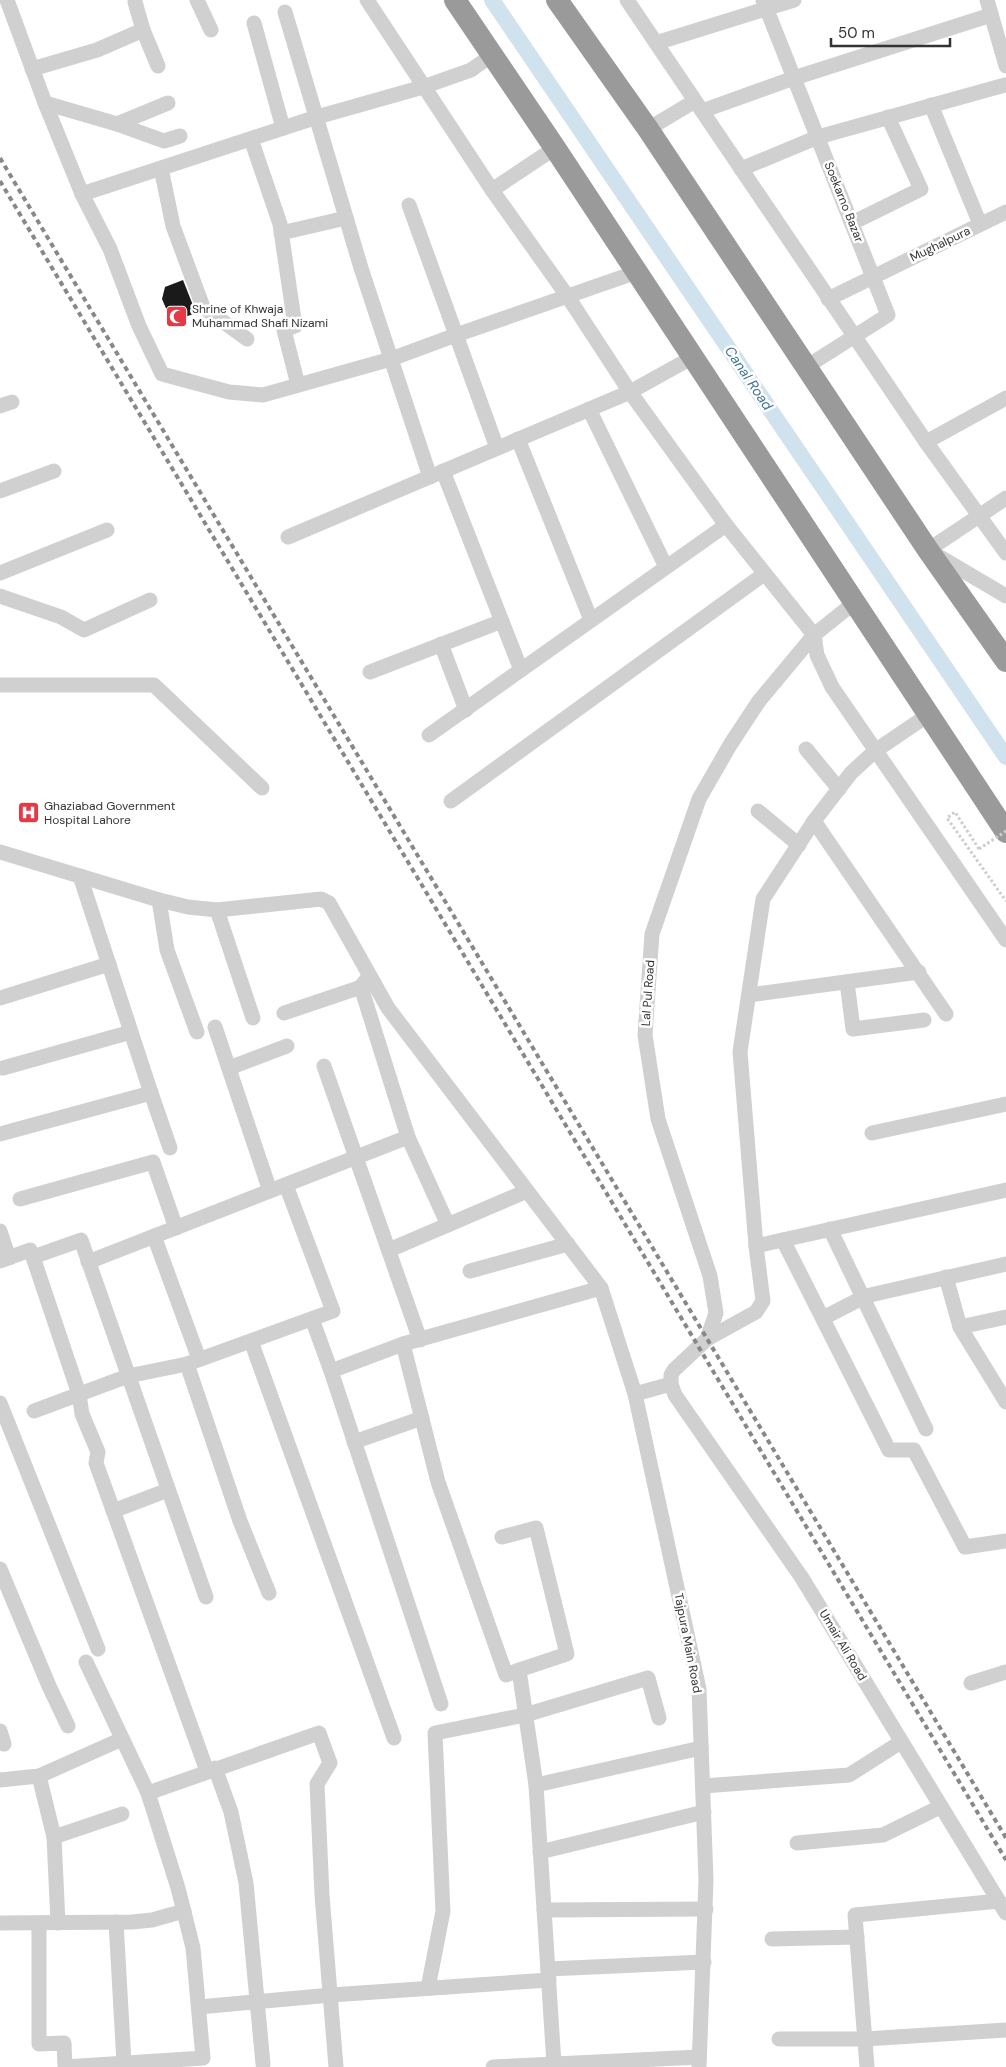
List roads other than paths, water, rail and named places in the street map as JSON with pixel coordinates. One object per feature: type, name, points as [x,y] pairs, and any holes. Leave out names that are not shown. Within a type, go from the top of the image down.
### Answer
[{"type":"highway","points":[[455,0],[556,148],[1006,831]]},
{"type":"highway","points":[[557,0],[648,129],[928,550],[1006,661]]},
{"type":"street","points":[[7,0],[45,103],[82,194],[110,250],[139,326],[162,374],[229,392],[263,395],[391,359],[637,272]]},
{"type":"street","points":[[197,0],[211,30]]},
{"type":"street","points":[[367,0],[492,190],[568,297],[630,392],[726,525],[814,635],[817,655],[832,687],[1006,940]]},
{"type":"street","points":[[627,0],[926,442],[980,514],[1006,553]]},
{"type":"street","points":[[656,43],[765,4],[794,0]]},
{"type":"street","points":[[987,0],[1006,66]]},
{"type":"street","points":[[135,2],[143,30],[158,66]]},
{"type":"street","name":"Soekarno Bazar","points":[[765,4],[888,315],[806,367]]},
{"type":"street","points":[[286,12],[346,218],[391,359],[436,474],[502,621],[521,670]]},
{"type":"street","points":[[648,129],[698,106],[794,78],[991,15]]},
{"type":"street","points":[[254,23],[284,128]]},
{"type":"street","points":[[32,69],[97,50],[143,30]]},
{"type":"street","points":[[82,194],[317,117],[423,87],[471,70],[492,55]]},
{"type":"street","points":[[741,169],[818,137],[1006,85]]},
{"type":"street","points":[[45,103],[117,124],[164,141],[180,136]]},
{"type":"street","points":[[117,124],[168,103]]},
{"type":"street","points":[[931,105],[980,224]]},
{"type":"street","points":[[852,223],[921,189],[888,118]]},
{"type":"street","points":[[251,139],[282,233],[295,326],[284,330],[298,385]]},
{"type":"street","points":[[492,190],[556,148]]},
{"type":"street","points":[[161,168],[173,226],[203,307],[247,339]]},
{"type":"street","points":[[408,204],[497,448]]},
{"type":"street","name":"Mughalpura","points":[[828,299],[1006,212]]},
{"type":"street","points":[[282,233],[346,218]]},
{"type":"street","points":[[288,537],[630,392],[693,356]]},
{"type":"street","points":[[926,442],[1006,398]]},
{"type":"street","points":[[589,409],[666,567]]},
{"type":"street","points":[[518,439],[591,620]]},
{"type":"street","points":[[0,491],[54,471]]},
{"type":"street","points":[[1006,498],[928,550],[1006,596]]},
{"type":"street","points":[[429,735],[726,525]]},
{"type":"street","points":[[0,573],[108,530]]},
{"type":"street","points":[[451,801],[764,574]]},
{"type":"street","points":[[0,596],[61,617],[84,630],[150,600]]},
{"type":"street","name":"Lal Pul Road","points":[[671,1384],[671,1375],[674,1370],[707,1339],[716,1313],[710,1276],[658,1119],[645,1034],[652,934],[699,799],[758,701],[814,635],[855,602]]},
{"type":"street","points":[[370,672],[502,621]]},
{"type":"street","points":[[441,644],[466,710]]},
{"type":"street","points":[[0,685],[154,685],[262,788]]},
{"type":"street","points":[[707,1339],[756,1312],[763,1301],[756,1246],[740,1052],[763,899],[814,821],[851,773],[875,751],[928,715]]},
{"type":"street","points":[[806,749],[839,788]]},
{"type":"street","points":[[758,811],[799,845]]},
{"type":"street","points":[[814,821],[946,1014]]},
{"type":"street","points":[[0,852],[188,907],[218,910],[321,900],[329,903],[334,910],[365,981],[408,1137],[448,1225]]},
{"type":"street","points":[[80,876],[170,1148]]},
{"type":"street","points":[[159,900],[166,950],[197,1032]]},
{"type":"street","points":[[218,910],[253,1018]]},
{"type":"street","points":[[0,998],[109,964]]},
{"type":"street","points":[[749,995],[919,972]]},
{"type":"street","points":[[284,1013],[365,981]]},
{"type":"street","name":"Tajpura Main Road","points":[[365,981],[388,1008],[601,1288],[635,1394],[699,1689],[706,1909],[699,2062]]},
{"type":"street","points":[[847,982],[853,1030],[924,1020]]},
{"type":"street","points":[[216,1027],[270,1191]]},
{"type":"street","points":[[4,1068],[132,1032]]},
{"type":"street","points":[[229,1068],[287,1046]]},
{"type":"street","points":[[324,1066],[420,1340]]},
{"type":"street","points":[[0,1134],[151,1092],[150,1090]]},
{"type":"street","points":[[872,1133],[1006,1104]]},
{"type":"street","points":[[88,1262],[408,1137]]},
{"type":"street","points":[[20,1199],[153,1162],[176,1228]]},
{"type":"street","points":[[34,1411],[128,1376],[193,1362],[333,1311],[286,1185]]},
{"type":"street","points":[[756,1246],[1006,1190]]},
{"type":"street","points":[[389,1250],[528,1191]]},
{"type":"street","points":[[830,1229],[926,1429]]},
{"type":"street","points":[[0,1231],[4,1259],[30,1250],[33,1257],[79,1394],[82,1414],[98,1452],[96,1463],[113,1511],[211,1770],[231,1812],[246,1883],[263,2064]]},
{"type":"street","points":[[154,1236],[240,1521],[268,1593]]},
{"type":"street","points":[[33,1257],[81,1240],[206,1597]]},
{"type":"street","points":[[783,1240],[889,1450],[914,1450],[965,1547],[1006,1541]]},
{"type":"street","points":[[470,1271],[568,1244]]},
{"type":"street","points":[[823,1318],[863,1297],[1006,1264]]},
{"type":"street","points":[[946,1277],[960,1327],[1006,1402]]},
{"type":"street","points":[[331,1371],[403,1344],[601,1288]]},
{"type":"street","points":[[960,1327],[1006,1317]]},
{"type":"street","points":[[312,1318],[441,1704]]},
{"type":"street","points":[[251,1340],[394,1738]]},
{"type":"street","points":[[403,1344],[438,1482],[506,1675],[567,1654],[536,1528],[502,1537]]},
{"type":"street","points":[[635,1394],[671,1384]]},
{"type":"street","name":"Umair Ali Road","points":[[671,1384],[675,1395],[802,1578],[940,1807],[1003,1907]]},
{"type":"street","points":[[0,1403],[98,1649]]},
{"type":"street","points":[[354,1442],[422,1418]]},
{"type":"street","points":[[113,1511],[168,1490]]},
{"type":"street","points":[[0,1569],[49,1686],[68,1726]]},
{"type":"street","points":[[39,1923],[39,2044],[64,2043],[65,2067],[124,2063],[157,2064],[203,2058],[193,1948],[178,1888],[148,1793],[86,1662]]},
{"type":"street","points":[[519,1670],[536,1785],[554,2064]]},
{"type":"street","points":[[971,1683],[1006,1672]]},
{"type":"street","points":[[428,1988],[443,1911],[435,1733],[525,1715],[648,1678],[659,1718]]},
{"type":"street","points":[[148,1793],[319,1733],[330,1762],[317,1784],[322,1895],[336,2067]]},
{"type":"street","points":[[0,1780],[39,1776],[122,1740]]},
{"type":"street","points":[[702,1786],[849,1774],[901,1742]]},
{"type":"street","points":[[536,1785],[701,1748]]},
{"type":"street","points":[[39,1776],[54,1837],[58,1923]]},
{"type":"street","points":[[797,1843],[883,1835],[940,1807]]},
{"type":"street","points":[[540,1852],[704,1812]]},
{"type":"street","points":[[54,1837],[122,1814]]},
{"type":"street","points":[[868,2067],[855,1915],[1003,1907]]},
{"type":"street","points":[[544,1910],[706,1909]]},
{"type":"street","points":[[0,1923],[152,1920],[184,1911]]},
{"type":"street","points":[[116,1922],[124,2063]]},
{"type":"street","points":[[772,1939],[857,1937]]},
{"type":"street","points":[[199,2007],[331,1994],[428,1988],[548,1974],[704,1962]]},
{"type":"street","points":[[778,2039],[865,2039],[1006,2030]]},
{"type":"street","points":[[493,2067],[554,2064],[699,2062]]},
{"type":"waterway","name":"Canal Road","points":[[492,0],[1006,757]]},
{"type":"railway","points":[[0,158],[1006,1838]]},
{"type":"railway","points":[[0,181],[1006,1860]]},
{"type":"place","name":"Shrine of Khwaja Muhammad Shafi Nizami","points":[[176,316]]},
{"type":"place","name":"Ghaziabad Government Hospital Lahore","points":[[28,813]]}]
